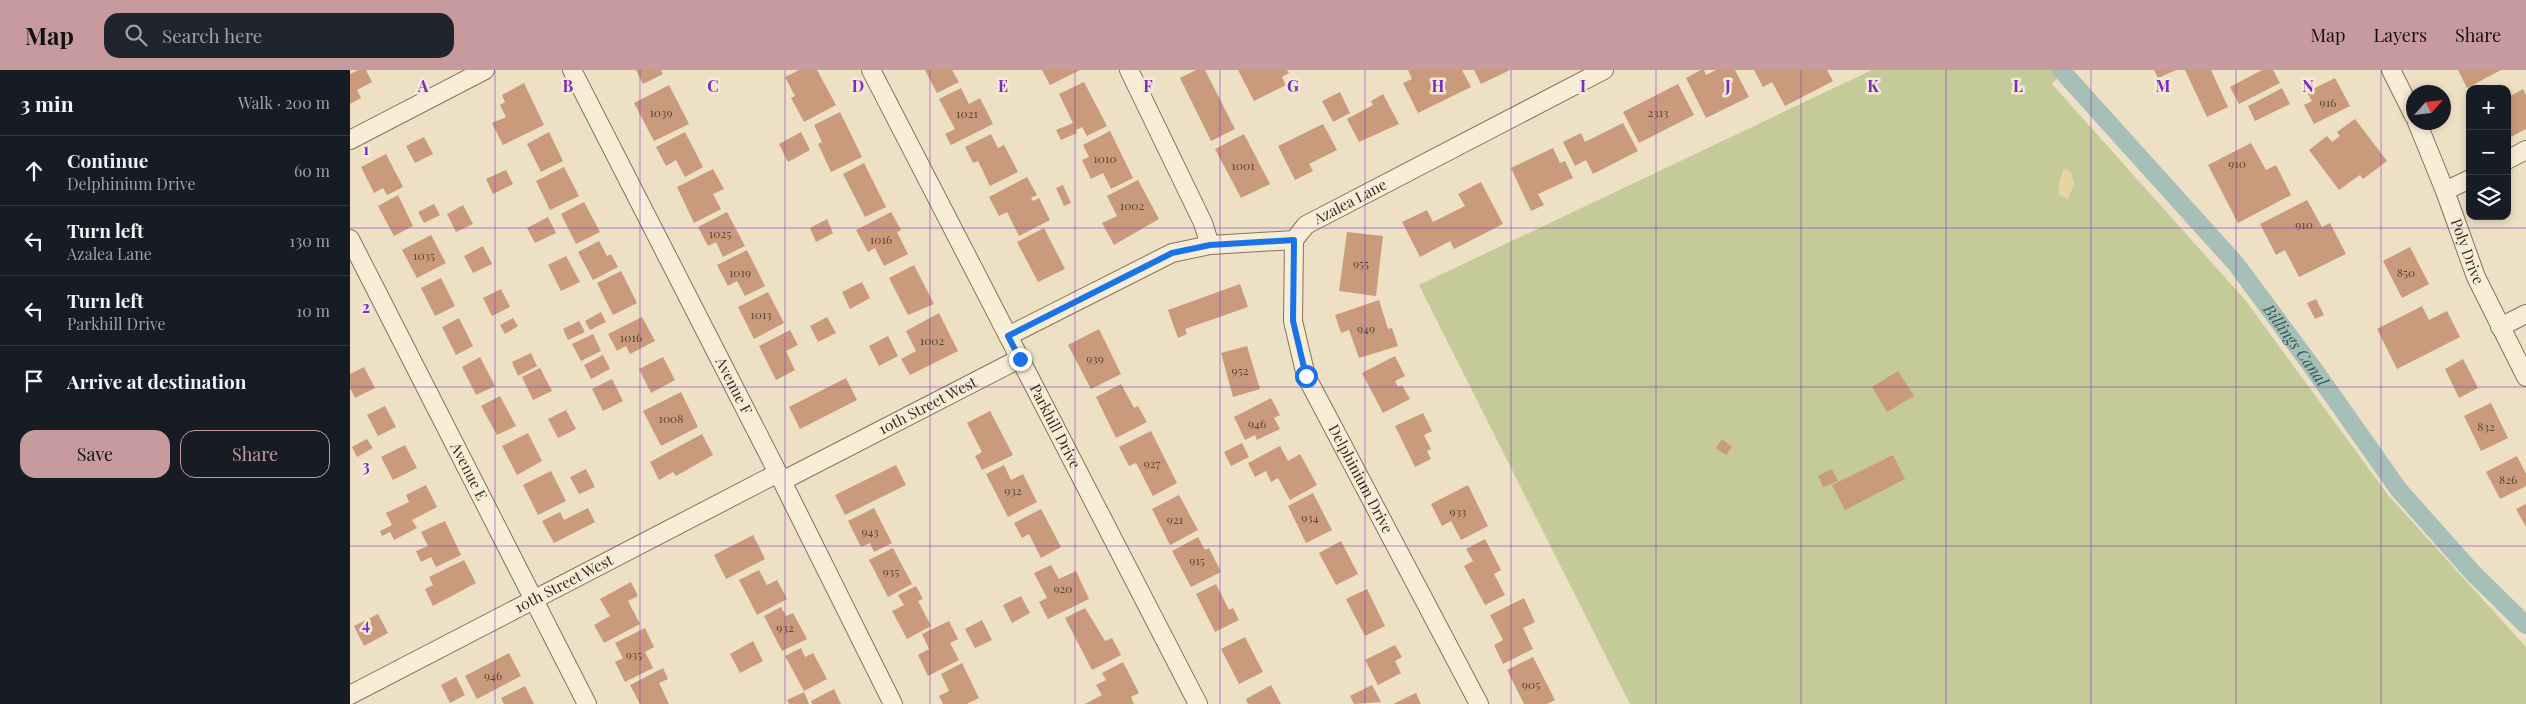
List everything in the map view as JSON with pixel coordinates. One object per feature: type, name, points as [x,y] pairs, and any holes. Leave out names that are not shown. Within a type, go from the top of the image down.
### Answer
[{"type":"street","points":[[350,140],[485,70]]},
{"type":"street","name":"Avenue F","points":[[572,70],[780,477],[893,704]]},
{"type":"street","name":"Parkhill Drive","points":[[871,70],[1198,704]]},
{"type":"street","points":[[1129,70],[1203,223],[1210,245]]},
{"type":"street","name":"Azalea Lane","points":[[1294,240],[1306,224],[1604,70]]},
{"type":"street","points":[[2390,70],[2406,101]]},
{"type":"street","name":"Poly Drive","points":[[2420,130],[2446,192],[2476,277],[2526,377]]},
{"type":"street","points":[[2511,158],[2526,150]]},
{"type":"street","points":[[2446,192],[2466,181]]},
{"type":"street","name":"Avenue E","points":[[350,239],[532,601],[586,704]]},
{"type":"street","points":[[1008,336],[1172,253],[1210,245],[1294,240]]},
{"type":"street","name":"Delphinium Drive","points":[[1294,240],[1293,321],[1306,376],[1479,704]]},
{"type":"street","points":[[2500,327],[2526,314]]},
{"type":"street","name":"10th Street West","points":[[350,695],[532,601],[1020,359]]},
{"type":"green space","points":[[1872,70],[2065,70],[2052,84],[2246,301],[2388,495],[2526,647],[2526,704],[1630,704],[1419,285]]},
{"type":"sand","points":[[2067,169],[2071,172],[2074,184],[2068,199],[2059,195],[2058,187],[2063,170]]},
{"type":"building","points":[[358,70],[366,70],[372,82],[357,90],[361,98],[350,104],[350,74]]},
{"type":"building","points":[[636,70],[661,70],[663,74],[643,84]]},
{"type":"building","points":[[799,70],[817,70],[836,105],[804,122],[791,98],[795,96],[785,77]]},
{"type":"building","points":[[925,70],[952,70],[959,82],[937,93]]},
{"type":"building","points":[[1042,70],[1080,70],[1050,85]]},
{"type":"building","points":[[1196,70],[1205,70],[1235,129],[1211,141],[1180,78]]},
{"type":"building","points":[[1238,70],[1287,70],[1289,73],[1282,77],[1286,85],[1254,101]]},
{"type":"building","points":[[1408,70],[1462,70],[1471,87],[1418,113],[1403,83],[1412,79]]},
{"type":"building","points":[[1474,70],[1510,70],[1481,84]]},
{"type":"building","points":[[1704,70],[1706,75],[1716,70],[1735,70],[1749,97],[1706,118],[1686,78]]},
{"type":"building","points":[[1754,70],[1827,70],[1833,81],[1785,106],[1772,82],[1763,87]]},
{"type":"building","points":[[2154,70],[2176,70],[2158,78]]},
{"type":"building","points":[[2185,70],[2211,70],[2228,107],[2207,117]]},
{"type":"building","points":[[2262,70],[2273,70],[2280,83],[2239,104],[2230,87]]},
{"type":"building","points":[[2458,70],[2501,70],[2473,85],[2466,86]]},
{"type":"building","points":[[2335,78],[2350,106],[2314,124],[2304,105],[2312,101],[2307,92]]},
{"type":"building","points":[[1084,82],[1107,126],[1087,136],[1082,127],[1076,130],[1077,133],[1061,140],[1056,130],[1073,123],[1059,94]]},
{"type":"building","points":[[524,83],[544,125],[503,145],[492,123],[506,117],[500,105],[505,102],[502,95]]},
{"type":"building","points":[[1678,84],[1694,115],[1639,143],[1623,112]]},
{"type":"building","points":[[669,85],[689,124],[654,141],[634,103]]},
{"type":"building","points":[[961,88],[969,104],[980,98],[993,124],[951,145],[945,134],[955,129],[939,99]]},
{"type":"building","points":[[2282,88],[2290,104],[2255,121],[2248,106]]},
{"type":"building","points":[[2523,89],[2526,95],[2526,129],[2511,137],[2511,130],[2511,96]]},
{"type":"building","points":[[1340,92],[1350,113],[1333,122],[1322,101]]},
{"type":"building","points":[[1383,94],[1399,124],[1359,142],[1347,119],[1373,105],[1371,101]]},
{"type":"building","points":[[840,112],[862,157],[831,172],[818,144],[822,142],[814,125]]},
{"type":"building","points":[[2355,119],[2387,161],[2363,179],[2360,175],[2339,190],[2309,150],[2327,136],[2332,142],[2340,136],[2337,132]]},
{"type":"building","points":[[1623,123],[1638,151],[1593,174],[1586,160],[1575,166],[1563,142],[1581,133],[1585,142]]},
{"type":"building","points":[[1323,124],[1337,150],[1309,164],[1313,171],[1295,180],[1278,146]]},
{"type":"building","points":[[1110,131],[1133,178],[1111,189],[1103,173],[1091,179],[1082,160],[1089,157],[1083,145]]},
{"type":"building","points":[[549,132],[563,161],[541,172],[527,144]]},
{"type":"building","points":[[685,132],[703,167],[685,177],[676,160],[666,166],[656,147]]},
{"type":"building","points":[[801,132],[810,150],[788,162],[779,144]]},
{"type":"building","points":[[991,134],[998,148],[1004,145],[1018,172],[990,186],[978,161],[973,163],[965,147]]},
{"type":"building","points":[[1244,134],[1270,184],[1241,198],[1215,149]]},
{"type":"building","points":[[424,137],[433,154],[415,163],[406,146]]},
{"type":"building","points":[[2251,143],[2266,170],[2276,165],[2291,195],[2238,223],[2208,165]]},
{"type":"building","points":[[1553,148],[1560,163],[1565,161],[1573,178],[1538,194],[1544,205],[1531,211],[1511,168]]},
{"type":"building","points":[[386,154],[403,187],[387,195],[383,188],[374,193],[361,167]]},
{"type":"building","points":[[864,163],[886,207],[865,217],[843,174]]},
{"type":"building","points":[[564,167],[579,196],[550,210],[536,181]]},
{"type":"building","points":[[713,169],[724,189],[713,194],[721,209],[694,223],[677,187]]},
{"type":"building","points":[[506,170],[513,184],[493,194],[486,179]]},
{"type":"building","points":[[1027,177],[1037,195],[1031,198],[1033,201],[1039,198],[1050,220],[1019,236],[1007,212],[999,216],[989,197]]},
{"type":"building","points":[[1138,180],[1159,219],[1114,245],[1102,223],[1117,216],[1107,196]]},
{"type":"building","points":[[1481,182],[1503,224],[1454,249],[1450,241],[1420,257],[1402,222],[1427,210],[1433,222],[1465,206],[1458,194]]},
{"type":"building","points":[[1063,185],[1071,203],[1064,206],[1056,188]]},
{"type":"building","points":[[398,195],[413,226],[394,236],[378,206]]},
{"type":"building","points":[[2307,200],[2322,227],[2330,223],[2346,254],[2299,277],[2285,250],[2276,255],[2260,224]]},
{"type":"building","points":[[584,202],[600,232],[576,244],[561,214]]},
{"type":"building","points":[[434,204],[440,215],[424,223],[418,212]]},
{"type":"building","points":[[463,205],[473,224],[456,232],[447,214]]},
{"type":"building","points":[[727,212],[745,246],[723,257],[716,242],[708,246],[698,227]]},
{"type":"building","points":[[891,212],[901,230],[897,232],[908,254],[884,266],[875,248],[868,252],[856,230]]},
{"type":"building","points":[[548,217],[556,233],[535,243],[527,228]]},
{"type":"building","points":[[827,219],[833,233],[816,242],[810,228]]},
{"type":"building","points":[[1044,228],[1065,269],[1038,282],[1017,242]]},
{"type":"building","points":[[1347,232],[1383,236],[1376,296],[1339,291]]},
{"type":"building","points":[[431,235],[446,263],[417,278],[402,250]]},
{"type":"building","points":[[599,241],[607,256],[611,254],[618,267],[593,280],[578,252]]},
{"type":"building","points":[[483,246],[492,264],[473,273],[464,256]]},
{"type":"building","points":[[2410,247],[2429,284],[2402,298],[2383,261]]},
{"type":"building","points":[[747,250],[765,286],[745,296],[737,281],[728,286],[717,265]]},
{"type":"building","points":[[566,256],[580,282],[561,291],[548,265]]},
{"type":"building","points":[[914,265],[934,304],[908,315],[889,278]]},
{"type":"building","points":[[621,271],[637,303],[613,315],[597,283]]},
{"type":"building","points":[[441,278],[455,306],[435,316],[421,288]]},
{"type":"building","points":[[862,282],[870,298],[850,309],[842,292]]},
{"type":"building","points":[[1240,284],[1248,307],[1185,329],[1187,334],[1178,338],[1168,310]]},
{"type":"building","points":[[501,289],[510,307],[492,316],[483,298]]},
{"type":"building","points":[[768,292],[784,323],[754,339],[738,307]]},
{"type":"building","points":[[2316,299],[2324,315],[2315,319],[2307,303]]},
{"type":"building","points":[[1379,300],[1388,329],[1392,328],[1398,346],[1359,358],[1349,330],[1341,333],[1335,315]]},
{"type":"building","points":[[2422,306],[2429,320],[2447,311],[2460,337],[2397,369],[2377,329]]},
{"type":"building","points":[[601,312],[606,322],[590,330],[585,321]]},
{"type":"building","points":[[939,313],[958,351],[910,375],[901,359],[916,351],[906,331]]},
{"type":"building","points":[[642,317],[655,341],[630,354],[626,346],[617,351],[608,334]]},
{"type":"building","points":[[827,317],[836,333],[818,342],[810,326]]},
{"type":"building","points":[[459,318],[473,346],[456,355],[442,327]]},
{"type":"building","points":[[513,318],[518,326],[505,334],[500,325]]},
{"type":"building","points":[[579,321],[585,332],[568,340],[563,329]]},
{"type":"building","points":[[1099,329],[1121,374],[1091,389],[1068,345]]},
{"type":"building","points":[[790,330],[798,345],[786,351],[795,370],[776,380],[759,346]]},
{"type":"building","points":[[593,334],[601,351],[581,361],[572,344]]},
{"type":"building","points":[[888,336],[898,356],[879,366],[869,346]]},
{"type":"building","points":[[1247,346],[1260,389],[1233,397],[1221,353]]},
{"type":"building","points":[[531,353],[537,366],[518,376],[512,362]]},
{"type":"building","points":[[603,355],[610,369],[591,379],[584,365]]},
{"type":"building","points":[[1395,356],[1405,376],[1395,381],[1398,387],[1402,385],[1410,399],[1383,413],[1362,373]]},
{"type":"building","points":[[480,357],[495,386],[476,395],[462,367]]},
{"type":"building","points":[[663,357],[675,380],[651,393],[639,369]]},
{"type":"building","points":[[2463,359],[2478,388],[2459,398],[2445,369]]},
{"type":"building","points":[[364,367],[375,388],[355,398],[350,388],[350,374]]},
{"type":"building","points":[[540,368],[552,391],[533,400],[522,377]]},
{"type":"building","points":[[1898,371],[1914,396],[1887,412],[1872,387]]},
{"type":"building","points":[[846,378],[857,400],[800,429],[789,407]]},
{"type":"building","points":[[612,379],[623,401],[603,411],[592,389]]},
{"type":"building","points":[[1121,384],[1134,408],[1138,406],[1147,422],[1116,438],[1096,397]]},
{"type":"building","points":[[681,392],[698,427],[661,446],[643,411]]},
{"type":"building","points":[[500,396],[516,426],[497,435],[481,406]]},
{"type":"building","points":[[1271,398],[1280,415],[1274,418],[1280,429],[1257,440],[1255,435],[1245,440],[1234,417]]},
{"type":"building","points":[[2491,403],[2508,438],[2481,451],[2464,416]]},
{"type":"building","points":[[385,406],[396,427],[378,436],[367,415]]},
{"type":"building","points":[[566,410],[576,429],[558,438],[548,419]]},
{"type":"building","points":[[990,411],[1013,455],[982,470],[975,456],[982,452],[967,423]]},
{"type":"building","points":[[1423,413],[1432,431],[1424,435],[1431,449],[1427,451],[1431,459],[1415,467],[1395,426]]},
{"type":"building","points":[[1151,431],[1177,483],[1153,496],[1136,463],[1129,466],[1119,447]]},
{"type":"building","points":[[528,433],[542,461],[517,475],[502,446]]},
{"type":"building","points":[[702,434],[713,455],[676,476],[673,472],[659,480],[650,462]]},
{"type":"building","points":[[367,439],[373,448],[357,457],[352,447]]},
{"type":"building","points":[[1722,439],[1732,447],[1726,455],[1716,448]]},
{"type":"building","points":[[1242,443],[1249,457],[1231,466],[1224,452]]},
{"type":"building","points":[[405,445],[417,468],[393,480],[381,457]]},
{"type":"building","points":[[1280,446],[1288,461],[1300,454],[1317,485],[1290,500],[1278,478],[1271,482],[1266,471],[1255,477],[1248,463]]},
{"type":"building","points":[[1893,455],[1905,479],[1845,510],[1832,485]]},
{"type":"building","points":[[2517,456],[2526,474],[2526,486],[2500,499],[2486,472]]},
{"type":"building","points":[[896,465],[906,485],[845,515],[835,495]]},
{"type":"building","points":[[1004,465],[1011,480],[1023,474],[1037,502],[1008,517],[986,474]]},
{"type":"building","points":[[586,469],[595,487],[579,494],[570,477]]},
{"type":"building","points":[[1832,469],[1838,481],[1823,487],[1818,476]]},
{"type":"building","points":[[551,471],[566,501],[538,515],[523,485]]},
{"type":"building","points":[[426,485],[437,507],[412,520],[417,528],[394,540],[390,532],[382,536],[380,531],[392,525],[386,513],[409,502],[406,495]]},
{"type":"building","points":[[1468,485],[1488,526],[1461,540],[1451,521],[1442,526],[1431,504]]},
{"type":"building","points":[[1313,493],[1332,530],[1306,543],[1288,506]]},
{"type":"building","points":[[1179,495],[1198,530],[1170,545],[1152,509]]},
{"type":"building","points":[[2526,504],[2526,527],[2516,509]]},
{"type":"building","points":[[588,508],[595,522],[554,543],[542,521],[560,512],[564,520]]},
{"type":"building","points":[[874,508],[892,543],[874,552],[870,543],[861,547],[848,521]]},
{"type":"building","points":[[1041,509],[1061,547],[1041,558],[1029,534],[1022,538],[1014,523]]},
{"type":"building","points":[[445,521],[461,555],[436,567],[431,557],[421,562],[416,551],[428,546],[421,532]]},
{"type":"building","points":[[753,535],[765,559],[726,579],[714,555]]},
{"type":"building","points":[[1198,537],[1205,550],[1209,548],[1221,572],[1191,587],[1172,551]]},
{"type":"building","points":[[1485,539],[1501,570],[1494,574],[1505,595],[1485,605],[1464,566],[1473,561],[1466,549]]},
{"type":"building","points":[[1341,541],[1358,574],[1336,585],[1319,553]]},
{"type":"building","points":[[893,548],[912,584],[888,597],[869,560]]},
{"type":"building","points":[[464,560],[476,583],[433,606],[425,589],[433,585],[429,577]]},
{"type":"building","points":[[1051,565],[1059,579],[1076,571],[1089,599],[1048,619],[1039,602],[1047,598],[1034,573]]},
{"type":"building","points":[[759,570],[767,585],[777,580],[787,599],[757,615],[739,580]]},
{"type":"building","points":[[631,582],[638,596],[628,601],[640,624],[604,643],[594,625],[610,616],[600,599]]},
{"type":"building","points":[[1216,584],[1229,610],[1233,608],[1239,620],[1215,632],[1196,594]]},
{"type":"building","points":[[916,586],[923,599],[918,601],[931,626],[907,639],[892,611],[904,605],[898,595]]},
{"type":"building","points":[[1367,589],[1385,626],[1365,636],[1346,599]]},
{"type":"building","points":[[1021,596],[1030,613],[1012,623],[1003,605]]},
{"type":"building","points":[[1524,598],[1535,622],[1523,628],[1533,649],[1503,664],[1494,645],[1503,640],[1490,615]]},
{"type":"building","points":[[781,607],[786,616],[793,613],[807,639],[782,651],[764,616]]},
{"type":"building","points":[[1085,608],[1105,641],[1112,638],[1121,655],[1092,670],[1065,618]]},
{"type":"building","points":[[378,614],[388,633],[364,646],[354,626]]},
{"type":"building","points":[[982,620],[992,640],[975,648],[965,629]]},
{"type":"building","points":[[949,621],[958,639],[950,643],[959,660],[928,676],[918,655],[929,649],[922,634]]},
{"type":"building","points":[[645,628],[654,647],[645,652],[653,668],[625,682],[615,662],[623,658],[615,643]]},
{"type":"building","points":[[1245,637],[1263,672],[1239,684],[1221,649]]},
{"type":"building","points":[[753,641],[763,661],[740,673],[730,654]]},
{"type":"building","points":[[1395,645],[1402,657],[1395,661],[1401,673],[1378,685],[1365,660]]},
{"type":"building","points":[[801,648],[805,657],[813,653],[827,679],[804,691],[785,656]]},
{"type":"building","points":[[509,653],[521,676],[477,699],[465,676]]},
{"type":"building","points":[[1533,657],[1555,700],[1547,704],[1524,704],[1507,670]]},
{"type":"building","points":[[1123,662],[1139,693],[1131,697],[1134,704],[1085,704],[1102,695],[1096,685],[1106,680],[1102,673]]},
{"type":"building","points":[[962,663],[979,698],[967,704],[943,704],[939,696],[949,691],[941,674]]},
{"type":"building","points":[[663,668],[668,679],[659,683],[669,704],[640,704],[630,685]]},
{"type":"building","points":[[456,677],[465,695],[450,703],[441,685]]},
{"type":"building","points":[[1271,685],[1281,704],[1248,704],[1246,699]]},
{"type":"building","points":[[1372,685],[1381,702],[1354,704],[1350,696]]},
{"type":"building","points":[[525,686],[534,704],[504,704],[501,698]]},
{"type":"building","points":[[834,689],[841,704],[812,704],[811,701]]},
{"type":"building","points":[[804,692],[809,704],[789,704],[787,700]]},
{"type":"building","points":[[1416,693],[1421,704],[1393,704]]},
{"type":"waterway","name":"Billings Canal","points":[[2061,70],[2236,264],[2313,368],[2399,490],[2473,573],[2526,625]]},
{"type":"route","points":[[1020,359],[1008,336],[1172,253],[1210,245],[1294,240],[1293,321],[1306,376]]}]
